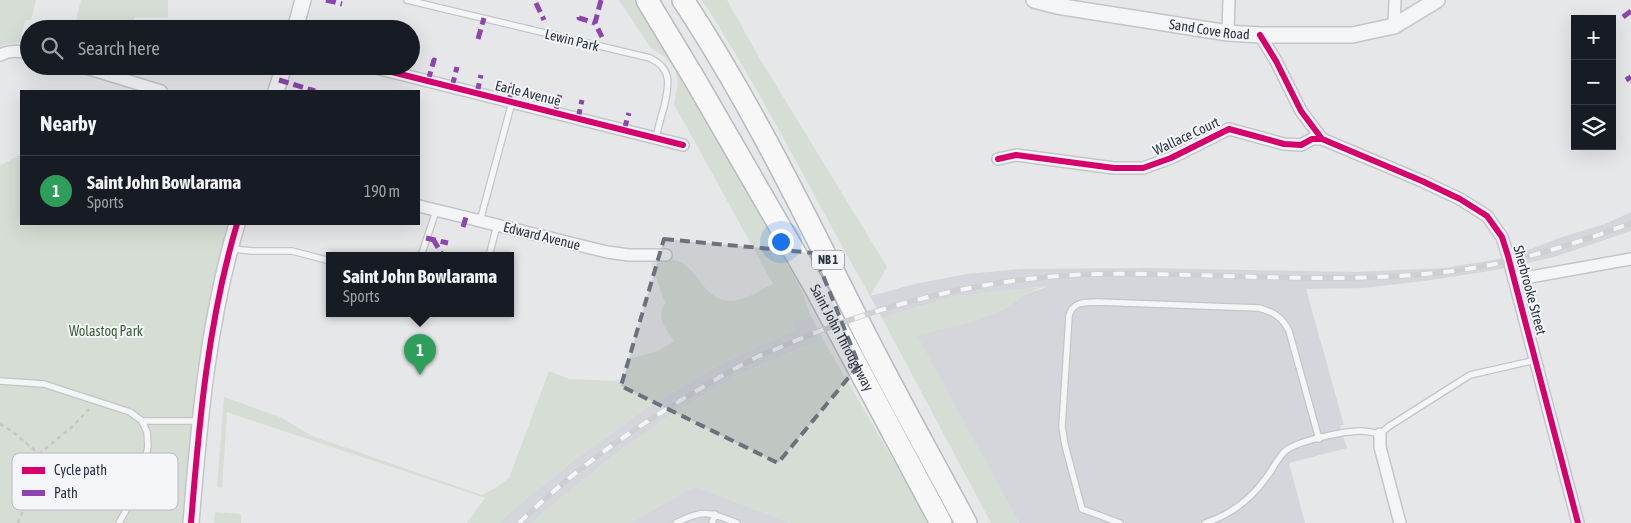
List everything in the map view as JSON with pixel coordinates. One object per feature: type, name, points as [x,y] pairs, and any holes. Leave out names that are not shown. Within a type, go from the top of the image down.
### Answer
[{"type":"highway","name":"Saint John Throughway","points":[[647,0],[816,289],[942,523]]},
{"type":"highway","name":"Saint John Throughway","points":[[683,0],[721,61],[771,150],[880,364],[966,523]]},
{"type":"highway","points":[[865,382],[927,523]]},
{"type":"street","points":[[298,20],[304,0]]},
{"type":"street","name":"Sand Cove Road","points":[[1034,0],[1228,33],[1260,35],[1352,35],[1394,26],[1437,0]]},
{"type":"street","points":[[1228,33],[1229,0]]},
{"type":"street","points":[[1394,0],[1394,26]]},
{"type":"street","name":"Sherbrooke Street","points":[[1260,35],[1276,61],[1301,112],[1322,139],[1460,200],[1487,216],[1502,237],[1578,523]]},
{"type":"street","points":[[1,54],[20,51]]},
{"type":"street","points":[[109,75],[158,90]]},
{"type":"street","points":[[276,90],[281,75]]},
{"type":"street","name":"Earle Avenue","points":[[404,75],[683,145]]},
{"type":"street","name":"Wallace Court","points":[[998,159],[1016,155],[1114,168],[1143,168],[1171,158],[1229,129],[1284,144],[1301,146],[1312,140],[1322,139]]},
{"type":"street","name":"Edward Avenue","points":[[420,206],[607,252],[629,255],[666,255]]},
{"type":"street","points":[[191,523],[200,421],[217,306],[237,225]]},
{"type":"street","points":[[1514,280],[1631,259]]},
{"type":"street","points":[[1380,434],[1380,447],[1400,523]]},
{"type":"lane","name":"Lewin Park","points":[[407,0],[656,61],[664,69],[668,78],[668,87],[656,138]]},
{"type":"lane","points":[[480,221],[512,102]]},
{"type":"lane","points":[[422,252],[436,210]]},
{"type":"lane","points":[[490,252],[496,225]]},
{"type":"lane","points":[[230,249],[292,251],[326,260]]},
{"type":"lane","points":[[1120,523],[1082,509],[1065,445],[1062,427],[1069,316],[1072,308],[1077,305],[1097,302],[1259,308],[1277,314],[1288,331],[1319,438]]},
{"type":"lane","points":[[1205,523],[1223,516],[1243,503],[1266,479],[1289,448],[1297,444],[1354,432],[1380,434],[1388,426],[1470,374],[1536,360]]},
{"type":"lane","points":[[0,381],[44,384],[130,412],[142,421],[147,432],[147,453]]},
{"type":"lane","points":[[142,421],[200,421]]},
{"type":"lane","points":[[119,523],[126,510]]},
{"type":"lane","points":[[676,523],[698,513],[715,514],[736,523]]},
{"type":"lane","points":[[712,523],[715,514]]},
{"type":"path","points":[[40,453],[73,426],[98,401]]},
{"type":"path","points":[[0,424],[12,431],[38,453]]},
{"type":"path","points":[[18,523],[23,510]]},
{"type":"highlighted area","points":[[664,239],[814,253],[859,365],[778,463],[621,386]]},
{"type":"shaded area","points":[[1631,212],[1631,231],[1554,257],[1496,270],[1424,281],[1364,288],[1306,289],[1344,425],[1340,426],[1347,448],[1289,463],[1305,523],[1019,523],[916,335],[970,322],[1002,310],[1026,294],[1049,286],[958,296],[882,318],[870,296],[919,283],[967,274],[1020,269],[1150,268],[1355,272],[1444,268],[1493,260],[1520,253],[1562,237],[1605,224]]},
{"type":"shaded area","points":[[811,316],[823,339],[737,375],[666,418],[610,458],[533,523],[500,523],[512,510],[573,461],[649,406],[720,364],[795,330],[792,322]]},
{"type":"shaded area","points":[[695,486],[790,523],[630,523]]},
{"type":"green space","points":[[0,0],[36,0],[31,20],[20,20],[20,42],[0,46]]},
{"type":"green space","points":[[81,0],[168,0],[168,17],[135,17],[134,20],[76,20]]},
{"type":"green space","points":[[619,0],[633,0],[687,84],[802,292],[811,316],[793,322],[795,330],[720,364],[649,406],[573,461],[512,510],[500,523],[467,523],[485,498],[227,412],[222,488],[217,487],[224,397],[280,417],[312,436],[482,495],[509,478],[549,371],[569,379],[615,381],[623,379],[632,358],[658,351],[674,341],[663,323],[661,313],[665,303],[651,263],[674,260],[683,264],[691,270],[711,293],[720,299],[731,301],[745,298],[773,284],[674,104],[678,83],[675,69],[666,58],[650,47]]},
{"type":"green space","points":[[702,0],[727,0],[760,59],[887,267],[870,296],[747,73]]},
{"type":"green space","name":"Wolastoq Park","points":[[20,155],[20,225],[237,225],[230,249],[191,523],[0,523],[0,166]]},
{"type":"green space","points":[[1059,285],[1040,288],[1026,294],[1002,310],[970,322],[917,335],[1019,523],[991,523],[882,318],[958,296]]},
{"type":"green space","points":[[823,339],[918,503],[927,523],[790,523],[695,486],[630,523],[533,523],[610,458],[666,418],[737,375]]},
{"type":"green space","points":[[215,512],[241,514],[241,523],[214,523]]},
{"type":"railway","points":[[519,523],[574,474],[613,444],[716,379],[757,357],[827,328],[902,304],[979,286],[1057,276],[1141,274],[1364,278],[1453,271],[1476,268],[1543,252],[1631,223]]},
{"type":"marked path","points":[[326,0],[342,4]]},
{"type":"marked path","points":[[601,0],[595,23],[602,37]]},
{"type":"marked path","points":[[536,3],[544,20]]},
{"type":"marked path","points":[[1623,17],[1631,11]]},
{"type":"marked path","points":[[579,17],[595,23]]},
{"type":"marked path","points":[[478,39],[484,18]]},
{"type":"marked path","points":[[428,81],[434,60],[436,61]]},
{"type":"marked path","points":[[452,87],[457,67]]},
{"type":"marked path","points":[[477,93],[481,75]]},
{"type":"marked path","points":[[1626,80],[1631,77]]},
{"type":"marked path","points":[[279,80],[312,90]]},
{"type":"marked path","points":[[509,102],[513,83]]},
{"type":"marked path","points":[[555,113],[560,95]]},
{"type":"marked path","points":[[578,119],[582,100]]},
{"type":"marked path","points":[[624,130],[629,113]]},
{"type":"marked path","points":[[463,227],[466,217]]},
{"type":"marked path","points":[[426,238],[448,243]]},
{"type":"marked path","points":[[433,239],[441,252]]},
{"type":"cycle path","points":[[1260,35],[1276,61],[1301,111],[1322,139],[1460,199],[1487,216],[1502,237],[1578,523]]},
{"type":"cycle path","points":[[404,75],[683,145]]},
{"type":"cycle path","points":[[998,159],[1016,155],[1114,168],[1143,168],[1171,158],[1229,129],[1284,144],[1301,145],[1312,139],[1322,139]]},
{"type":"cycle path","points":[[191,523],[206,372],[219,298],[237,225]]},
{"type":"place","name":"Saint John Bowlarama","points":[[420,375]]}]
